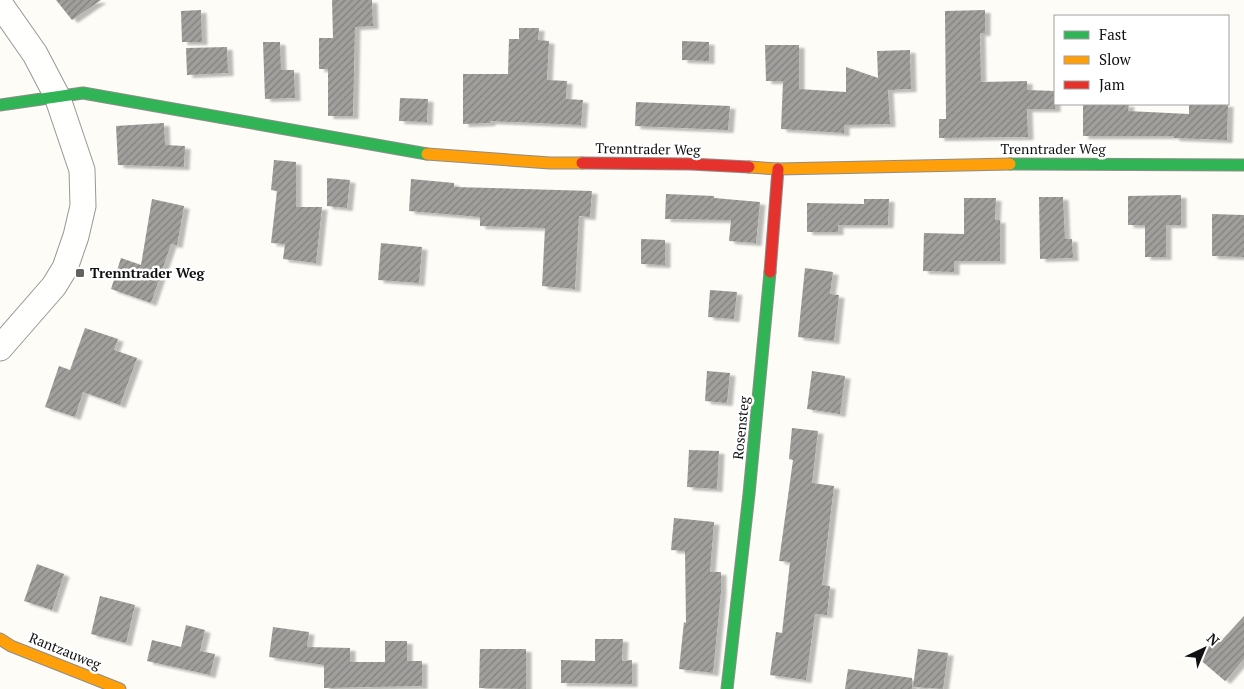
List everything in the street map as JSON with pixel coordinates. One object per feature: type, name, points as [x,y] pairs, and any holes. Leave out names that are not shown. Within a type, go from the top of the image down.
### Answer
[{"type":"street","points":[[0,4],[35,54],[57,96],[82,170],[83,206],[76,236],[65,268],[54,286],[0,348]]},
{"type":"street","name":"Trenntrader Weg","points":[[0,106],[83,93],[424,154],[550,162],[690,164],[778,169],[986,164],[1244,165]]},
{"type":"street","name":"Rosensteg","points":[[727,689],[743,558],[760,385],[778,169]]},
{"type":"street","name":"Rantzauweg","points":[[0,639],[11,646],[120,689]]},
{"type":"building","points":[[56,0],[101,0],[72,20]]},
{"type":"building","points":[[332,0],[372,0],[373,26],[355,27],[353,116],[328,116],[328,69],[319,69],[319,38],[333,38]]},
{"type":"building","points":[[201,10],[202,42],[182,42],[181,11]]},
{"type":"building","points":[[985,10],[985,33],[980,33],[981,82],[1027,81],[1027,90],[1054,91],[1055,109],[1027,109],[1028,137],[939,138],[939,119],[946,119],[945,11]]},
{"type":"building","points":[[519,28],[539,28],[538,40],[549,41],[547,80],[567,81],[566,99],[583,100],[581,125],[490,121],[490,123],[463,124],[463,74],[508,74],[509,39],[519,39]]},
{"type":"building","points":[[682,41],[709,42],[709,61],[682,60]]},
{"type":"building","points":[[263,42],[280,42],[281,70],[294,70],[295,98],[265,99]]},
{"type":"building","points":[[765,45],[799,45],[799,89],[846,92],[846,67],[878,78],[877,51],[910,50],[911,89],[888,90],[890,124],[844,125],[844,133],[781,129],[783,81],[766,81]]},
{"type":"building","points":[[227,47],[228,73],[187,75],[186,48]]},
{"type":"building","points":[[400,98],[428,99],[427,122],[399,121]]},
{"type":"building","points":[[636,102],[730,106],[728,130],[635,126]]},
{"type":"building","points":[[1083,105],[1129,105],[1128,111],[1189,114],[1189,105],[1228,105],[1227,140],[1174,138],[1174,136],[1083,136]]},
{"type":"building","points":[[164,123],[165,145],[185,146],[184,167],[118,165],[116,126]]},
{"type":"building","points":[[274,160],[296,162],[296,207],[322,207],[316,263],[283,259],[285,244],[271,243],[277,191],[271,190]]},
{"type":"building","points":[[327,178],[350,180],[347,208],[327,206]]},
{"type":"building","points":[[411,179],[454,183],[454,187],[592,191],[590,217],[579,216],[575,289],[542,286],[545,228],[480,226],[480,217],[409,211]]},
{"type":"building","points":[[666,194],[714,196],[714,198],[760,202],[756,243],[729,241],[731,220],[665,219]]},
{"type":"building","points":[[1181,195],[1181,225],[1166,225],[1166,257],[1145,257],[1145,225],[1128,225],[1128,196]]},
{"type":"building","points":[[1039,197],[1063,197],[1065,239],[1072,239],[1073,258],[1040,259]]},
{"type":"building","points":[[964,198],[996,198],[995,220],[1000,220],[1000,261],[954,261],[954,272],[923,271],[924,233],[964,234]]},
{"type":"building","points":[[152,199],[184,206],[177,245],[171,244],[151,303],[111,289],[121,258],[141,265]]},
{"type":"building","points":[[864,199],[889,199],[888,225],[838,225],[838,232],[807,232],[807,203],[864,204]]},
{"type":"building","points":[[1212,214],[1244,215],[1244,257],[1212,256]]},
{"type":"building","points":[[641,239],[665,240],[665,265],[641,264]]},
{"type":"building","points":[[381,243],[422,247],[419,283],[378,280]]},
{"type":"building","points":[[805,268],[833,272],[830,294],[839,295],[834,341],[798,337]]},
{"type":"building","points":[[710,290],[737,292],[734,319],[708,317]]},
{"type":"building","points":[[85,328],[118,339],[114,350],[137,358],[120,405],[83,392],[75,417],[45,407],[59,366],[70,370]]},
{"type":"building","points":[[707,371],[730,373],[727,403],[705,401]]},
{"type":"building","points":[[812,371],[845,376],[840,414],[807,409]]},
{"type":"building","points":[[792,428],[818,431],[812,483],[834,486],[822,585],[830,586],[827,615],[815,614],[806,680],[770,675],[776,632],[782,633],[790,562],[779,561],[793,460],[789,459]]},
{"type":"building","points":[[689,450],[719,451],[717,489],[687,487]]},
{"type":"building","points":[[674,518],[714,522],[710,572],[721,572],[721,592],[713,673],[679,669],[684,622],[686,623],[685,551],[671,550]]},
{"type":"building","points":[[37,564],[64,574],[52,610],[24,601]]},
{"type":"building","points":[[100,596],[135,605],[126,643],[91,634]]},
{"type":"building","points":[[1244,616],[1244,659],[1225,681],[1197,657],[1215,635],[1222,640]]},
{"type":"building","points":[[186,625],[205,630],[200,651],[215,654],[210,675],[147,661],[152,640],[181,647]]},
{"type":"building","points":[[273,627],[309,632],[307,647],[350,648],[350,662],[385,662],[385,641],[407,641],[407,661],[422,661],[422,686],[324,688],[324,665],[269,657]]},
{"type":"building","points":[[595,639],[623,639],[622,661],[632,660],[632,684],[561,683],[561,660],[595,661]]},
{"type":"building","points":[[480,649],[526,649],[526,689],[479,688]]},
{"type":"building","points":[[918,649],[948,653],[943,689],[913,687]]},
{"type":"building","points":[[848,669],[912,678],[912,689],[845,689]]},
{"type":"traffic: fast","points":[[0,105],[83,93],[427,154]]},
{"type":"traffic: fast","points":[[1010,164],[1244,165]]},
{"type":"traffic: fast","points":[[727,689],[749,494],[770,272]]},
{"type":"traffic: slow","points":[[427,154],[550,163],[582,163]]},
{"type":"traffic: slow","points":[[749,167],[778,169],[1010,164]]},
{"type":"traffic: slow","points":[[0,639],[11,646],[120,689]]},
{"type":"traffic: jam","points":[[582,163],[690,164],[749,167]]},
{"type":"traffic: jam","points":[[770,272],[778,169]]},
{"type":"place","name":"Trenntrader Weg","points":[[80,273]]}]
